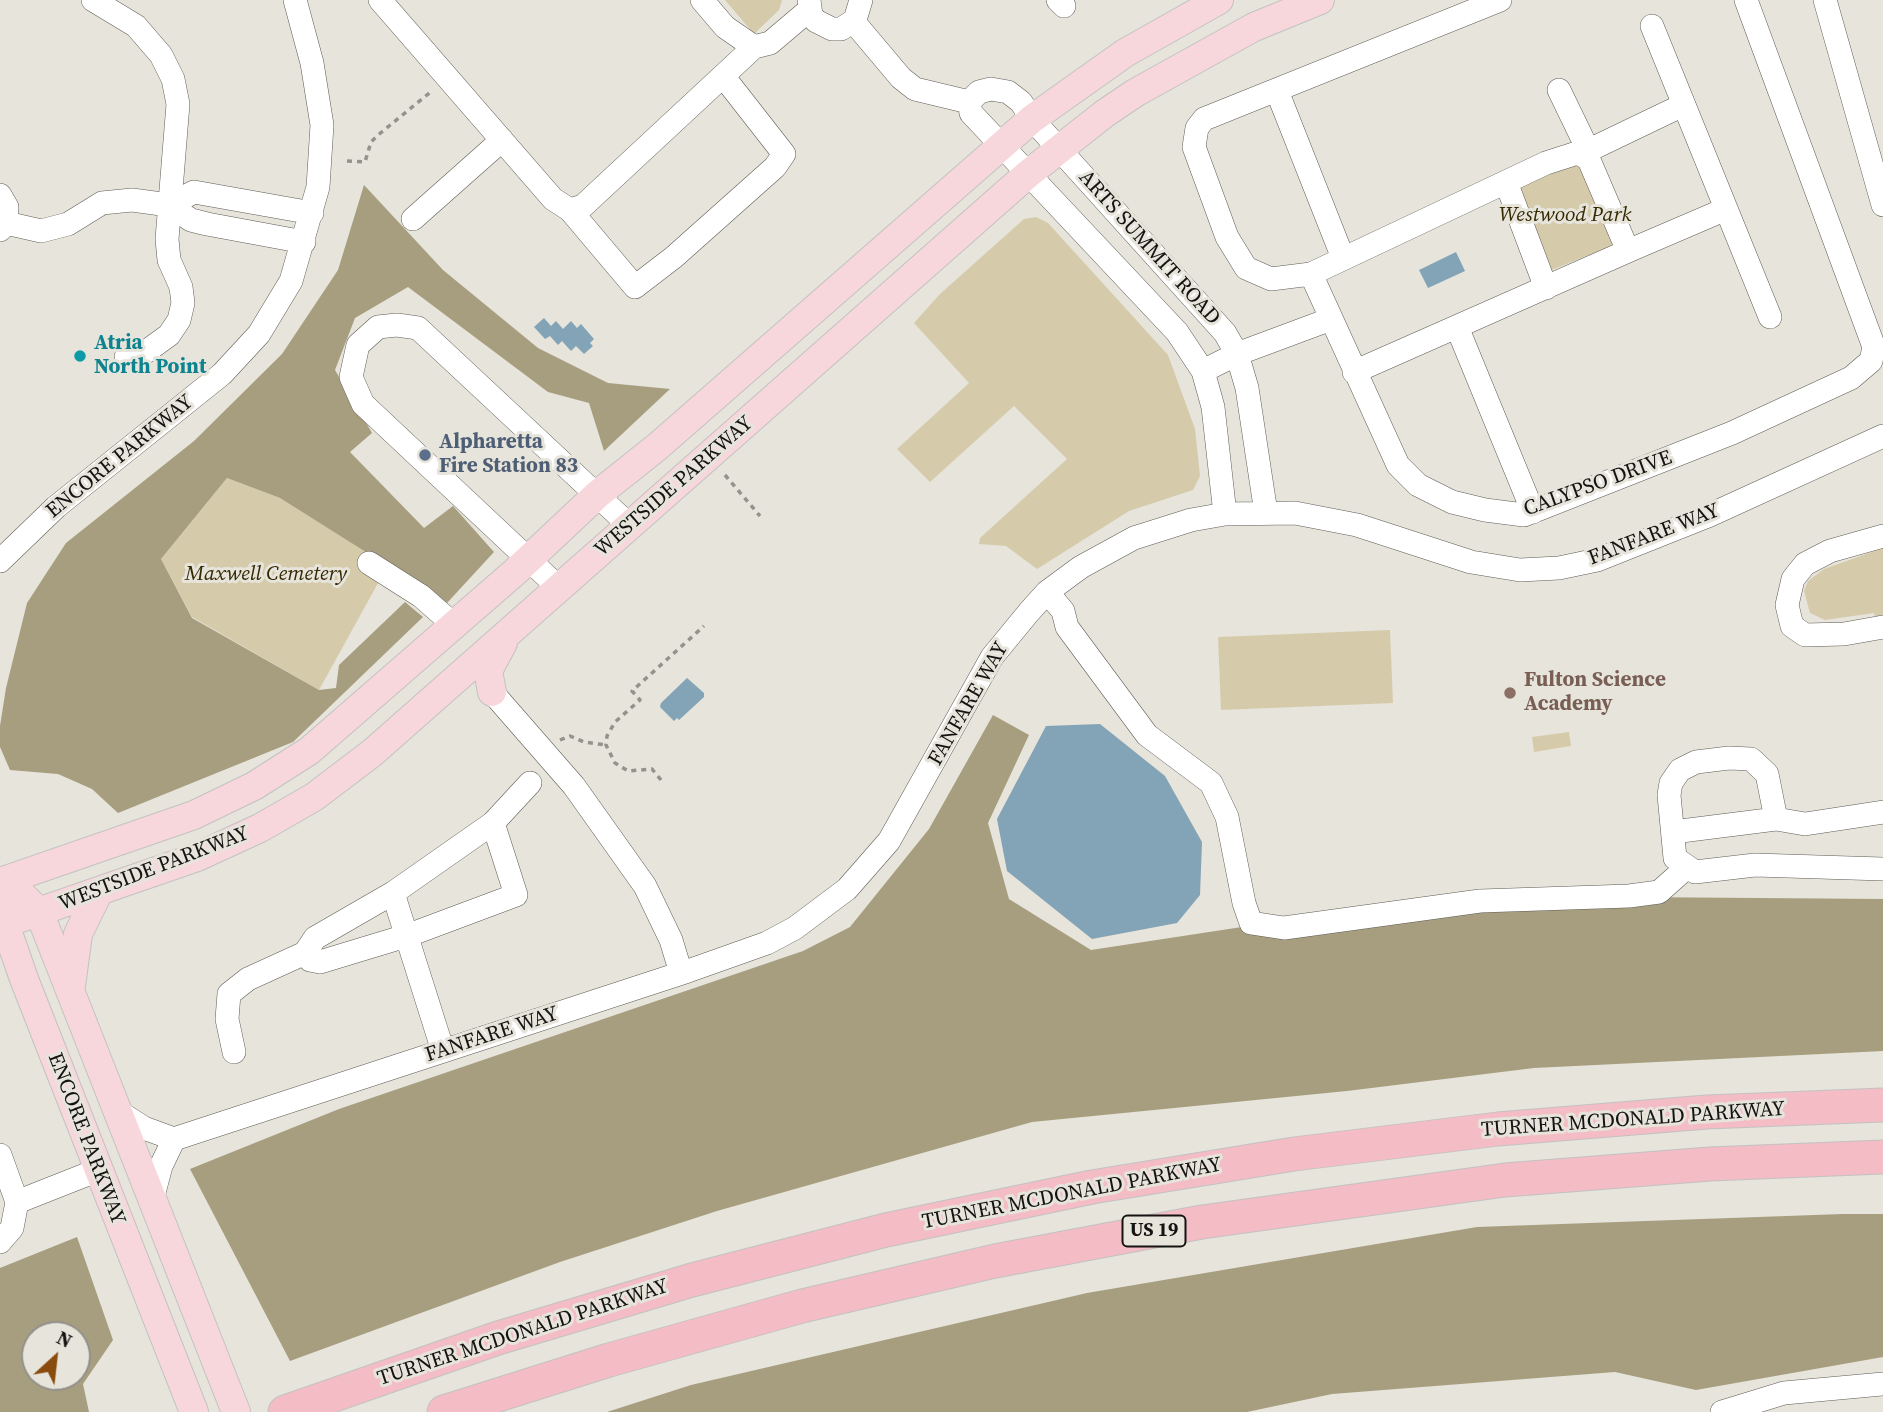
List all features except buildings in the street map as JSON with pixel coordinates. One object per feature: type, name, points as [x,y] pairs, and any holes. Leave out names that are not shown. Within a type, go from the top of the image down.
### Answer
[{"type":"highway","name":"TURNER MCDONALD PARKWAY","points":[[285,1412],[498,1338],[692,1280],[886,1230],[1092,1187],[1294,1154],[1498,1129],[1707,1112],[1883,1105]]},
{"type":"highway","name":"US 19","points":[[444,1412],[608,1360],[802,1306],[995,1261],[1202,1222],[1506,1180],[1710,1164],[1883,1157]]},
{"type":"main road","name":"WESTSIDE PARKWAY","points":[[2,879],[163,827],[254,786],[309,751],[454,625],[598,494],[657,447],[1000,145],[1116,58],[1219,0]]},
{"type":"main road","name":"WESTSIDE PARKWAY","points":[[2,924],[198,857],[286,814],[361,762],[1028,174],[1135,93],[1254,27],[1320,0]]},
{"type":"main road","points":[[443,690],[465,687],[492,691],[488,671],[516,626]]},
{"type":"main road","points":[[2,879],[38,912]]},
{"type":"main road","name":"ENCORE PARKWAY","points":[[2,879],[2,924],[194,1412]]},
{"type":"main road","points":[[71,989],[78,934],[99,891]]},
{"type":"main road","name":"ENCORE PARKWAY","points":[[38,912],[71,989],[236,1412]]},
{"type":"main road","points":[[0,964],[24,979]]},
{"type":"street","points":[[93,0],[136,26],[161,55],[173,79],[178,104],[169,205],[169,260],[181,287],[183,303],[179,320],[170,335],[156,348],[140,356],[126,357]]},
{"type":"street","name":"ENCORE PARKWAY","points":[[0,561],[56,507],[222,374],[259,334],[285,291],[304,242],[318,187],[322,125],[312,63],[295,0]]},
{"type":"street","points":[[380,0],[553,199],[570,210],[635,287],[775,167],[783,154],[723,76]]},
{"type":"street","points":[[702,0],[725,26],[754,47]]},
{"type":"street","points":[[1500,0],[1205,118],[1194,137],[1194,147],[1227,237],[1246,268],[1270,279],[1311,274],[1546,163],[1585,152],[1684,105]]},
{"type":"street","name":"CALYPSO DRIVE","points":[[1311,274],[1387,446],[1398,465],[1418,485],[1452,502],[1524,515],[1732,433],[1851,378],[1871,361],[1874,347],[1745,0]]},
{"type":"street","points":[[1825,0],[1879,175],[1883,205]]},
{"type":"street","points":[[570,210],[583,206],[754,47],[769,43],[809,5],[816,22],[832,29],[841,29],[858,10],[892,68],[915,89],[969,102]]},
{"type":"street","points":[[1652,26],[1770,317]]},
{"type":"street","name":"ARTS SUMMIT ROAD","points":[[1224,514],[1213,407],[1203,372],[1177,332],[971,113],[969,102],[979,92],[991,89],[1008,92],[1021,102],[1059,150],[1212,315],[1237,354],[1247,388],[1266,513]]},
{"type":"street","points":[[1559,90],[1628,251]]},
{"type":"street","points":[[1277,91],[1343,258]]},
{"type":"street","points":[[413,219],[502,140]]},
{"type":"street","points":[[1506,182],[1546,288]]},
{"type":"street","points":[[169,205],[194,192],[312,213]]},
{"type":"street","points":[[0,195],[7,207],[3,226],[41,231],[68,224],[102,203],[132,200],[169,205],[191,220],[304,242]]},
{"type":"street","points":[[248,230],[251,202]]},
{"type":"street","points":[[1354,372],[1726,209]]},
{"type":"street","points":[[1203,372],[1237,354],[1331,319]]},
{"type":"street","points":[[559,588],[363,404],[351,377],[358,345],[378,327],[397,325],[418,328],[630,526]]},
{"type":"street","points":[[1457,327],[1533,512]]},
{"type":"street","name":"FANFARE WAY","points":[[174,1139],[681,973],[767,943],[795,928],[830,903],[869,866],[902,822],[992,657],[1047,592],[1081,567],[1134,538],[1191,520],[1224,514],[1266,513],[1326,517],[1471,562],[1520,570],[1559,568],[1597,560],[1710,515],[1883,436]]},
{"type":"street","points":[[1883,536],[1830,551],[1805,564],[1793,579],[1787,605],[1794,628],[1805,635],[1844,634],[1883,627]]},
{"type":"street","points":[[369,563],[421,596],[454,625]]},
{"type":"street","points":[[1047,592],[1062,611],[1067,627],[1147,735],[1179,761],[1198,770],[1211,783],[1227,817],[1244,903],[1251,923],[1284,928],[1480,901],[1659,891],[1686,868]]},
{"type":"street","points":[[492,691],[574,786],[645,886],[671,940],[681,973]]},
{"type":"street","points":[[1776,819],[1771,784],[1763,767],[1751,759],[1729,758],[1690,765],[1672,780],[1669,795],[1675,858],[1695,872],[1755,865],[1883,869]]},
{"type":"street","points":[[234,1052],[227,1020],[229,994],[248,979],[304,953],[316,938],[393,893],[493,824],[530,783]]},
{"type":"street","points":[[1673,832],[1776,819],[1790,824],[1805,824],[1883,813]]},
{"type":"street","points":[[304,953],[310,960],[320,962],[409,935],[516,895],[493,824]]},
{"type":"street","points":[[393,893],[409,935],[443,1051]]},
{"type":"street","points":[[119,1112],[144,1128],[174,1139],[161,1166],[152,1199]]},
{"type":"street","points":[[0,1156],[17,1202],[12,1228],[0,1242]]},
{"type":"street","points":[[17,1202],[98,1170]]},
{"type":"street","points":[[1722,1412],[1784,1393],[1883,1384]]},
{"type":"path","points":[[347,161],[365,162],[371,142],[448,78]]},
{"type":"path","points":[[725,475],[760,516]]},
{"type":"path","points":[[661,780],[652,769],[636,772],[622,769],[609,755],[606,745],[615,722],[640,700],[632,691],[704,626]]},
{"type":"path","points":[[556,743],[570,736],[584,742],[606,745]]},
{"type":"green space","points":[[725,0],[782,0],[779,10],[754,34]]},
{"type":"green space","name":"Westwood Park","points":[[1580,162],[1614,245],[1549,271],[1516,188]]},
{"type":"green space","points":[[1036,217],[1048,223],[1168,355],[1195,429],[1200,476],[1193,490],[1129,511],[1037,569],[1006,546],[979,544],[980,538],[1067,459],[1014,406],[930,482],[897,449],[969,383],[914,323],[940,294],[1024,219]]},
{"type":"green space","name":"Maxwell Cemetery","points":[[227,478],[280,498],[388,565],[319,690],[192,617],[161,559]]},
{"type":"green space","points":[[1883,548],[1883,615],[1875,617],[1874,613],[1825,620],[1810,613],[1804,591],[1808,581],[1824,569]]},
{"type":"green space","points":[[1390,630],[1393,703],[1221,710],[1218,637]]},
{"type":"green space","points":[[1569,732],[1571,746],[1534,752],[1532,737]]},
{"type":"shaded area","points":[[364,185],[443,270],[538,348],[608,383],[670,389],[604,451],[589,403],[548,392],[408,287],[355,318],[335,370],[372,433],[350,452],[424,528],[453,506],[494,552],[447,603],[280,498],[227,478],[161,559],[192,618],[319,690],[336,688],[339,665],[405,602],[423,617],[293,742],[118,813],[92,789],[58,774],[10,770],[0,747],[0,726],[6,688],[27,603],[66,543],[194,441],[282,354],[338,270]]},
{"type":"shaded area","points":[[993,715],[1029,735],[988,823],[1009,899],[1091,950],[1255,925],[1631,897],[1883,899],[1883,1051],[1534,1068],[1347,1091],[1032,1122],[717,1211],[560,1262],[290,1361],[190,1169],[339,1109],[803,951],[850,927],[929,829]]},
{"type":"shaded area","points":[[1883,1214],[1883,1357],[1696,1390],[1615,1372],[1332,1394],[1247,1412],[607,1412],[691,1385],[1087,1293],[1477,1227]]},
{"type":"shaded area","points":[[77,1237],[113,1340],[91,1372],[91,1321],[21,1321],[21,1391],[84,1391],[89,1412],[0,1412],[0,1268]]},
{"type":"water","points":[[1456,252],[1465,271],[1428,288],[1419,270]]},
{"type":"water","points":[[544,318],[551,326],[556,321],[563,329],[571,321],[577,328],[581,324],[594,339],[590,343],[593,346],[584,354],[576,346],[571,351],[562,341],[558,345],[550,336],[545,339],[534,327]]},
{"type":"water","points":[[687,678],[704,693],[704,697],[679,720],[677,718],[674,721],[660,707],[661,703]]},
{"type":"water","points":[[1100,724],[1165,776],[1202,842],[1200,895],[1177,923],[1092,939],[1007,871],[997,819],[1046,726]]},
{"type":"place","name":"Atria North Point","points":[[80,356]]},
{"type":"place","name":"Alpharetta Fire Station 83","points":[[425,455]]},
{"type":"place","name":"Fulton Science Academy","points":[[1510,693]]}]
